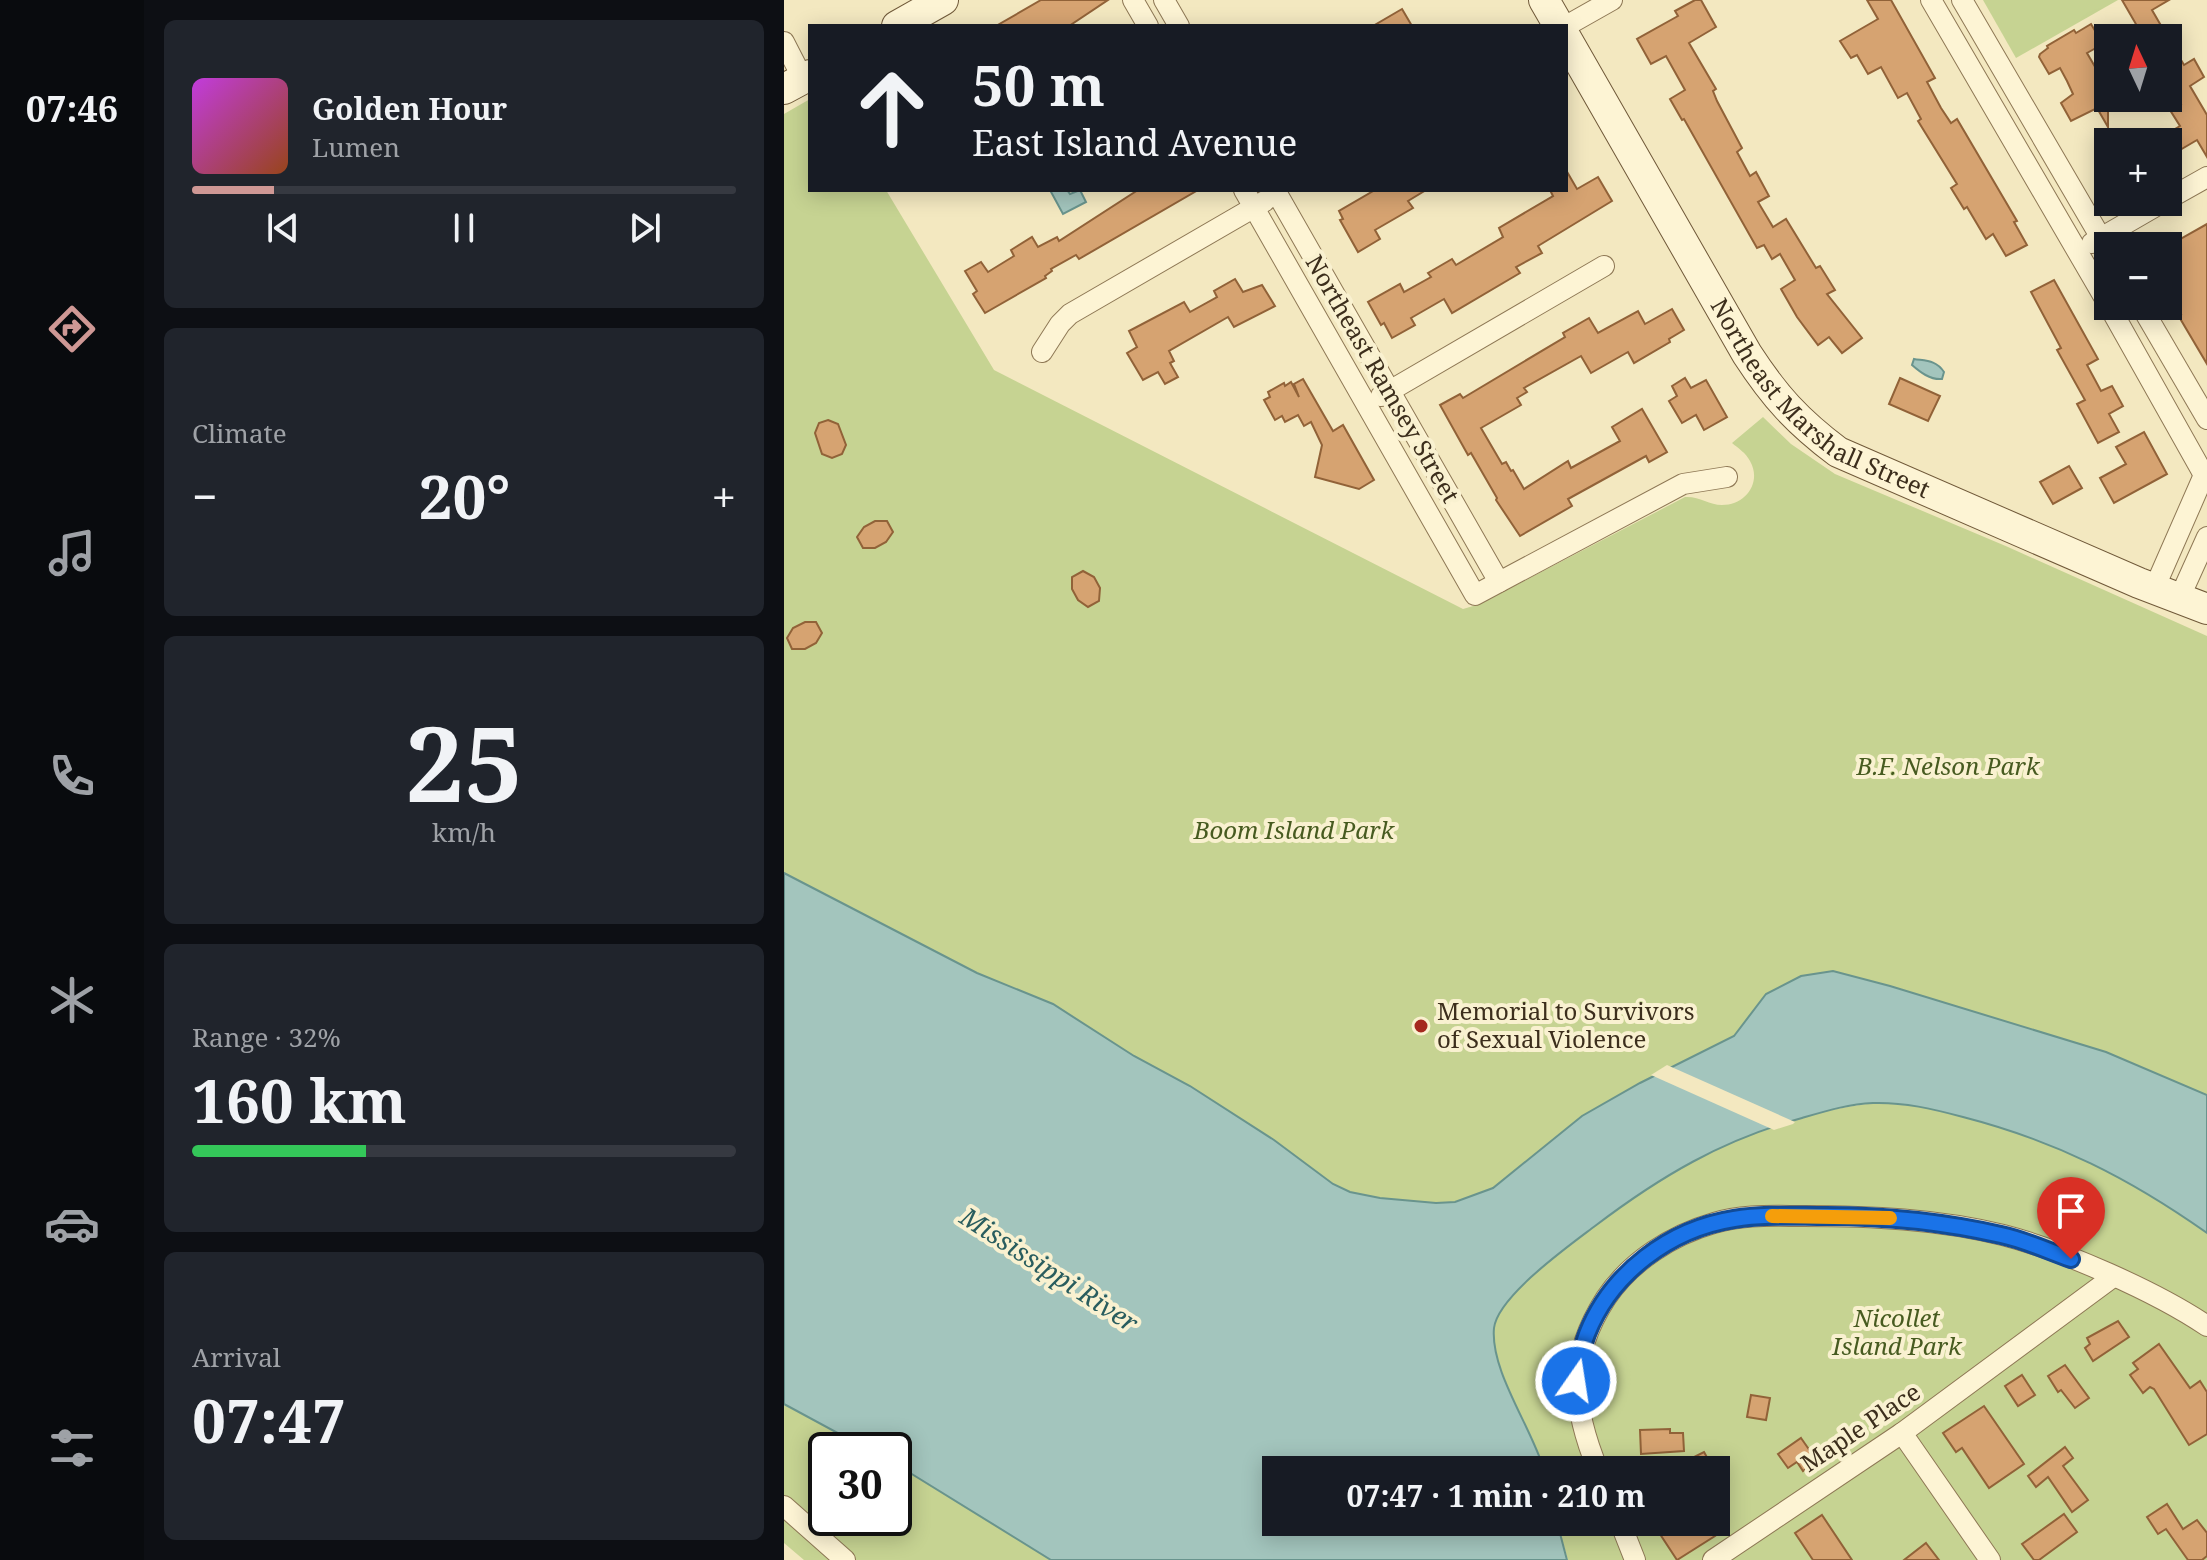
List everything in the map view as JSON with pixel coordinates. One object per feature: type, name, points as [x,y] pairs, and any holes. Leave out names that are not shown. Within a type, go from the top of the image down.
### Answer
[{"type":"street","points":[[901,24],[943,0]]},
{"type":"street","points":[[1133,0],[1147,24]]},
{"type":"street","points":[[1164,0],[1178,24]]},
{"type":"street","points":[[1544,0],[1558,24]]},
{"type":"street","points":[[1568,25],[1612,0]]},
{"type":"street","points":[[1931,0],[2094,278]]},
{"type":"street","points":[[1962,0],[2097,232]]},
{"type":"street","name":"Northeast Marshall Street","points":[[1568,41],[1747,354],[1772,392],[1803,425],[1838,452],[2180,599]]},
{"type":"street","points":[[784,42],[799,81]]},
{"type":"street","points":[[2182,191],[2207,177]]},
{"type":"street","points":[[1042,352],[1070,314],[1249,199],[1274,192]]},
{"type":"street","name":"Northeast Ramsey Street","points":[[1249,199],[1475,595],[1499,582],[1279,192]]},
{"type":"street","points":[[2121,232],[2143,216]]},
{"type":"street","points":[[2078,250],[2094,246]]},
{"type":"street","points":[[1367,404],[1604,266]]},
{"type":"street","points":[[2118,320],[2206,475],[2180,599]]},
{"type":"street","points":[[2149,320],[2207,419]]},
{"type":"street","points":[[1499,582],[1683,484],[1727,477]]},
{"type":"street","points":[[2180,599],[2207,537]]},
{"type":"street","points":[[1592,1456],[1583,1432],[1576,1381],[1580,1357],[1598,1310],[1611,1291],[1645,1258],[1689,1232],[1734,1219],[1768,1216],[1874,1217],[2003,1235],[2113,1277],[2207,1326]]},
{"type":"street","name":"Maple Place","points":[[1713,1560],[1902,1433],[2113,1277]]},
{"type":"street","points":[[1902,1433],[1990,1560]]},
{"type":"street","points":[[784,1506],[845,1560]]},
{"type":"street","points":[[1626,1536],[1635,1560]]},
{"type":"green space","points":[[1983,0],[2118,0],[2016,58]]},
{"type":"green space","name":"Boom Island Park","points":[[808,100],[808,192],[887,192],[994,370],[1463,609],[1480,604],[1685,497],[1722,505],[1745,497],[1753,484],[1753,469],[1748,458],[1732,443],[1763,417],[1791,444],[1835,474],[2207,636],[2207,1095],[2106,1052],[1833,971],[1767,994],[1734,1036],[1582,1116],[1493,1188],[1454,1202],[1380,1198],[1350,1192],[1333,1184],[1274,1140],[1190,1086],[1134,1056],[1053,1004],[977,973],[784,873],[784,114]]},
{"type":"green space","name":"Nicollet Island Park","points":[[1875,1103],[1920,1107],[1964,1115],[2007,1128],[2050,1144],[2132,1184],[2207,1233],[2207,1560],[1568,1560],[1561,1536],[1730,1536],[1730,1456],[1540,1456],[1499,1361],[1494,1328],[1504,1307],[1526,1281],[1557,1254],[1669,1174],[1723,1144],[1778,1124]]},
{"type":"green space","points":[[784,1404],[836,1432],[808,1432],[808,1536],[912,1536],[912,1474],[1051,1560],[804,1560],[784,1543]]},
{"type":"water","points":[[1051,192],[1081,192],[1086,202],[1063,214]]},
{"type":"water","points":[[1914,359],[1938,365],[1944,372],[1942,379],[1922,373],[1912,365]]},
{"type":"water","name":"Mississippi River","points":[[784,873],[977,973],[1053,1004],[1274,1140],[1333,1184],[1350,1192],[1380,1198],[1455,1202],[1493,1188],[1582,1116],[1734,1036],[1766,994],[1801,976],[1833,971],[2106,1052],[2207,1095],[2207,1233],[2120,1178],[2029,1138],[1941,1111],[1885,1103],[1846,1106],[1745,1137],[1668,1176],[1569,1245],[1508,1301],[1498,1315],[1494,1328],[1498,1362],[1539,1456],[1262,1456],[1262,1536],[1561,1536],[1567,1560],[1051,1560],[912,1474],[912,1432],[836,1432],[784,1404]]},
{"type":"pier","points":[[1667,1065],[1795,1122],[1774,1130],[1651,1075]]},
{"type":"building","points":[[1041,0],[1108,0],[1072,24],[999,24]]},
{"type":"building","points":[[1701,0],[1716,27],[1689,43],[1716,89],[1713,91],[1717,101],[1742,148],[1737,152],[1750,176],[1756,172],[1769,196],[1758,202],[1773,227],[1786,219],[1816,268],[1820,266],[1835,290],[1827,294],[1862,338],[1842,353],[1829,337],[1818,345],[1797,317],[1781,289],[1795,280],[1780,254],[1772,259],[1764,245],[1757,248],[1682,120],[1670,99],[1685,90],[1666,56],[1651,64],[1637,39],[1678,16],[1675,11]]},
{"type":"building","points":[[1867,0],[1891,0],[1935,78],[1927,82],[1941,108],[1951,123],[1957,119],[2017,221],[2014,222],[2027,245],[2006,256],[1993,234],[1986,239],[1967,207],[1964,209],[1951,188],[1957,184],[1918,121],[1921,119],[1907,93],[1898,98],[1881,67],[1868,74],[1857,55],[1851,58],[1840,41],[1878,19]]},
{"type":"building","points":[[2122,0],[2169,0],[2152,10],[2160,24],[2136,24]]},
{"type":"building","points":[[1402,9],[1411,24],[1376,24]]},
{"type":"building","points":[[2091,24],[2094,29],[2094,49],[2087,53],[2094,65],[2094,110],[2071,121],[2061,103],[2073,94],[2067,81],[2060,68],[2049,74],[2039,57],[2047,46],[2074,30],[2076,33]]},
{"type":"building","points":[[2194,59],[2204,77],[2190,86],[2207,115],[2207,157],[2197,140],[2182,149],[2182,128],[2177,128],[2180,126],[2171,112],[2182,112],[2182,62],[2184,65]]},
{"type":"building","points":[[2099,112],[2108,112],[2108,127]]},
{"type":"building","points":[[1568,173],[1577,189],[1598,177],[1612,201],[1538,246],[1542,253],[1516,267],[1520,273],[1452,313],[1444,299],[1411,318],[1415,325],[1392,338],[1384,323],[1381,325],[1368,302],[1400,284],[1404,292],[1431,277],[1428,273],[1452,259],[1456,265],[1503,237],[1499,228],[1553,196],[1551,192],[1568,192]]},
{"type":"building","points":[[1135,192],[1195,192],[1079,259],[1076,255],[1051,269],[1046,278],[985,313],[973,294],[977,291],[965,271],[981,262],[988,272],[1014,256],[1011,250],[1032,237],[1038,247],[1057,237],[1059,241]]},
{"type":"building","points":[[1372,192],[1423,192],[1408,201],[1413,208],[1375,230],[1380,239],[1358,252],[1340,220],[1343,219],[1339,211]]},
{"type":"building","points":[[2207,224],[2207,364],[2181,320],[2182,238]]},
{"type":"building","points":[[1235,279],[1243,292],[1262,285],[1275,306],[1234,327],[1228,317],[1169,351],[1174,361],[1170,363],[1178,377],[1165,384],[1158,372],[1143,380],[1127,353],[1137,347],[1129,331],[1184,302],[1190,312],[1217,297],[1214,291]]},
{"type":"building","points":[[2054,280],[2098,359],[2087,365],[2101,391],[2112,386],[2123,406],[2109,414],[2119,432],[2098,443],[2077,404],[2085,400],[2057,350],[2061,348],[2031,292]]},
{"type":"building","points":[[1672,309],[1684,330],[1669,339],[1670,342],[1634,363],[1628,352],[1591,373],[1581,356],[1524,388],[1527,392],[1517,398],[1521,405],[1481,428],[1502,464],[1506,462],[1524,489],[1568,461],[1571,468],[1620,441],[1612,427],[1642,409],[1667,452],[1649,462],[1646,456],[1568,499],[1572,506],[1520,536],[1440,405],[1460,394],[1463,398],[1565,337],[1563,333],[1589,318],[1598,333],[1638,311],[1645,324]]},
{"type":"building","points":[[1685,378],[1691,388],[1706,380],[1727,417],[1704,430],[1696,415],[1682,423],[1669,401],[1677,396],[1672,386]]},
{"type":"building","points":[[1900,378],[1940,396],[1928,421],[1889,404]]},
{"type":"building","points":[[1303,379],[1333,431],[1343,425],[1374,480],[1359,489],[1315,477],[1322,445],[1311,422],[1304,426],[1298,415],[1285,422],[1282,416],[1275,420],[1264,400],[1270,397],[1268,392],[1291,382],[1299,397],[1294,384]]},
{"type":"building","points":[[828,420],[838,424],[846,445],[842,454],[832,458],[822,454],[815,433],[819,423]]},
{"type":"building","points":[[2144,432],[2167,474],[2114,503],[2100,478],[2126,464],[2116,447]]},
{"type":"building","points":[[2069,466],[2082,488],[2053,504],[2040,482]]},
{"type":"building","points":[[875,521],[887,521],[893,532],[886,542],[875,548],[863,548],[857,537],[864,527]]},
{"type":"building","points":[[1083,571],[1094,577],[1100,588],[1099,601],[1088,607],[1078,600],[1072,589],[1072,577]]},
{"type":"building","points":[[805,622],[816,622],[822,633],[816,643],[805,649],[792,649],[787,638],[793,628]]},
{"type":"building","points":[[2118,1321],[2129,1337],[2093,1361],[2085,1348],[2090,1344],[2087,1338]]},
{"type":"building","points":[[2159,1344],[2190,1388],[2200,1381],[2207,1392],[2207,1434],[2189,1445],[2154,1389],[2150,1387],[2143,1393],[2130,1375],[2138,1369],[2133,1363]]},
{"type":"building","points":[[2065,1365],[2089,1398],[2075,1408],[2061,1390],[2058,1392],[2048,1376]]},
{"type":"building","points":[[2022,1375],[2035,1395],[2018,1406],[2005,1386]]},
{"type":"building","points":[[1751,1395],[1770,1398],[1766,1420],[1747,1417]]},
{"type":"building","points":[[1984,1406],[2024,1464],[1989,1488],[1962,1448],[1956,1452],[1943,1433]]},
{"type":"building","points":[[1670,1429],[1670,1433],[1683,1433],[1684,1451],[1641,1454],[1640,1430]]},
{"type":"building","points":[[1801,1438],[1817,1461],[1803,1471],[1797,1462],[1788,1468],[1778,1454]]},
{"type":"building","points":[[2065,1447],[2073,1458],[2063,1466],[2088,1500],[2072,1512],[2048,1477],[2036,1487],[2028,1476]]},
{"type":"building","points":[[2167,1504],[2183,1529],[2197,1520],[2207,1533],[2207,1556],[2202,1560],[2188,1560],[2166,1529],[2158,1534],[2147,1517]]},
{"type":"building","points":[[2064,1514],[2077,1532],[2039,1560],[2034,1560],[2022,1544]]},
{"type":"building","points":[[1822,1515],[1852,1560],[1813,1560],[1795,1533]]},
{"type":"building","points":[[1661,1536],[1715,1536],[1677,1560]]},
{"type":"building","points":[[1926,1543],[1939,1560],[1904,1560]]},
{"type":"slow traffic","points":[[1772,1216],[1890,1218]]},
{"type":"place","name":"Memorial to Survivors of Sexual Violence","points":[[1421,1026]]},
{"type":"route","points":[[1576,1381],[1587,1334],[1611,1291],[1661,1246],[1717,1222],[1753,1216],[1833,1216],[1927,1222],[2003,1235],[2071,1259]]},
{"type":"park label","name":"B.F. Nelson Park","points":[[1948,767]]}]
